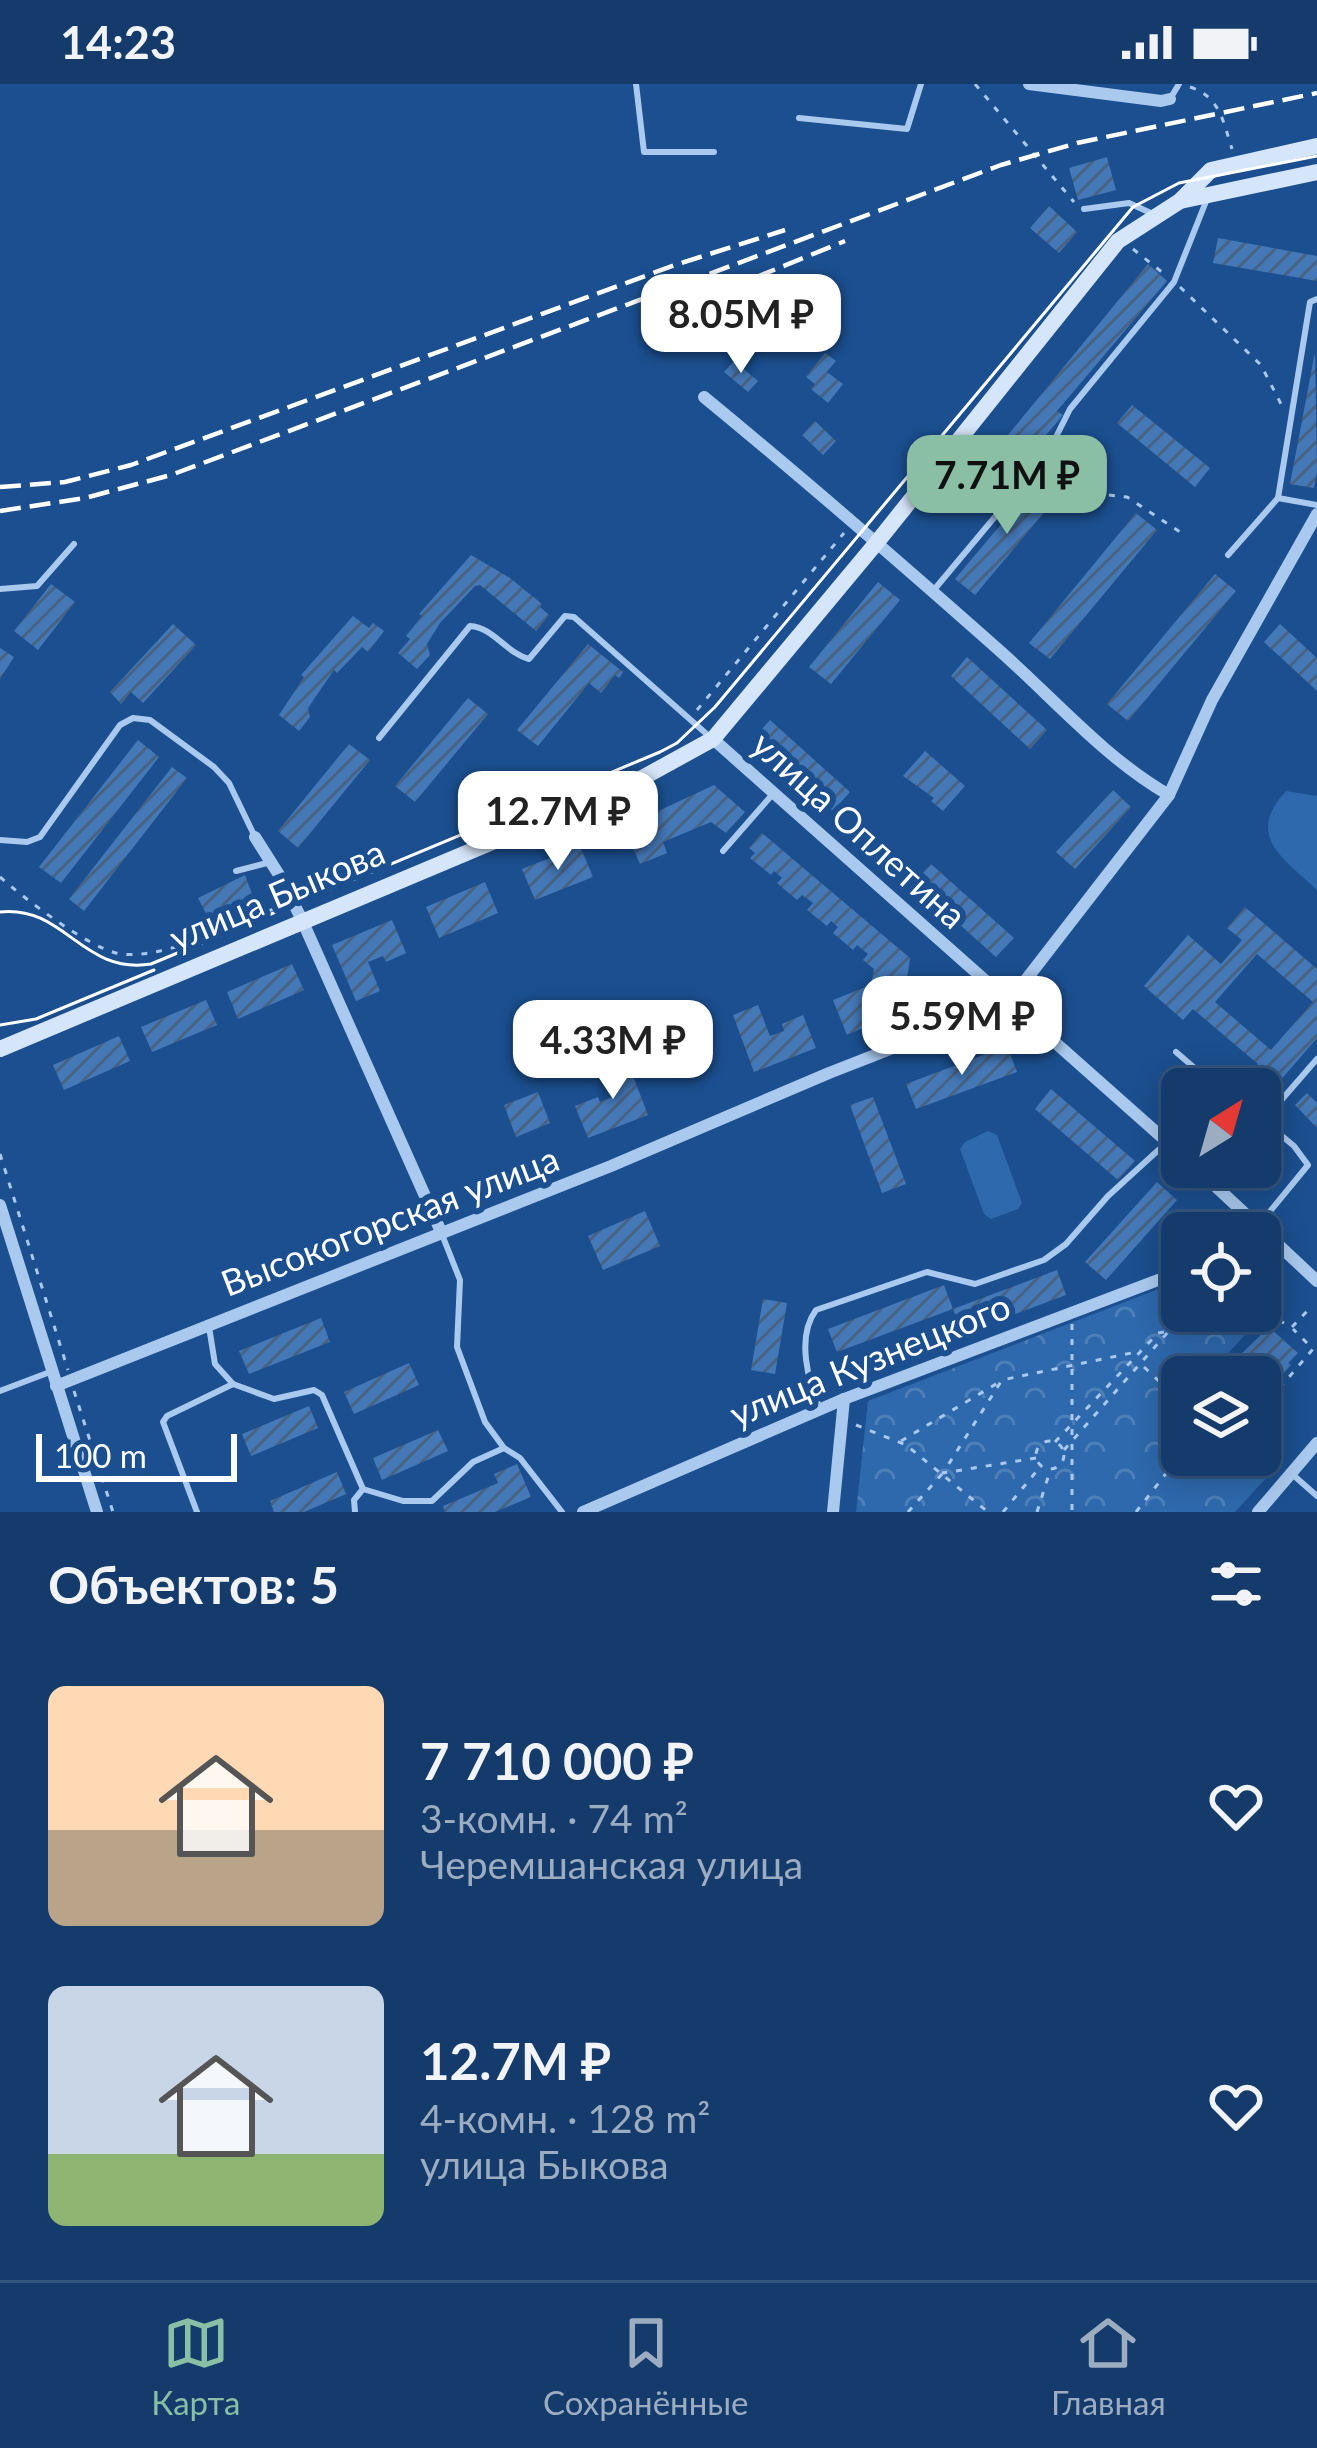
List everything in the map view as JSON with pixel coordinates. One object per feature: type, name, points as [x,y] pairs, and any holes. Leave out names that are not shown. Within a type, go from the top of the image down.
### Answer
[{"type":"street","points":[[1029,84],[1170,99]]},
{"type":"street","name":"улица Быкова","points":[[0,1048],[633,783],[713,739],[878,542],[1120,239],[1180,201],[1211,170],[1317,146]]},
{"type":"street","name":"улица Быкова","points":[[1180,201],[1317,172]]},
{"type":"street","points":[[704,398],[855,522],[1072,718],[1169,795]]},
{"type":"street","points":[[1008,1003],[1169,795],[1212,700],[1317,510]]},
{"type":"street","name":"улица Оплетина","points":[[713,739],[1161,1137]]},
{"type":"street","points":[[255,837],[271,862],[293,924],[442,1234]]},
{"type":"street","name":"Высокогорская улица","points":[[56,1386],[1008,1003]]},
{"type":"street","points":[[1215,1188],[1238,1212]]},
{"type":"street","points":[[0,1205],[97,1512]]},
{"type":"street","points":[[1281,1251],[1317,1281]]},
{"type":"street","name":"улица Кузнецкого","points":[[583,1512],[844,1399],[1161,1279]]},
{"type":"street","points":[[833,1512],[844,1399]]},
{"type":"street","points":[[1258,1512],[1317,1443]]},
{"type":"lane","points":[[636,84],[644,152],[714,152]]},
{"type":"lane","points":[[799,118],[907,129],[921,84]]},
{"type":"lane","points":[[1170,99],[1179,84]]},
{"type":"lane","points":[[933,591],[1019,488],[1070,410],[1174,282],[1209,196]]},
{"type":"lane","points":[[1084,209],[1129,202],[1156,216]]},
{"type":"lane","points":[[1228,555],[1277,498],[1310,302],[1317,299]]},
{"type":"lane","points":[[958,440],[1019,488]]},
{"type":"lane","points":[[1277,498],[1317,510]]},
{"type":"lane","points":[[0,589],[37,586],[74,544]]},
{"type":"lane","points":[[379,738],[470,626],[481,627],[519,657],[529,658],[565,616],[574,617],[713,739]]},
{"type":"lane","points":[[0,840],[27,842],[40,837],[120,725],[134,718],[150,720],[223,774],[255,837]]},
{"type":"lane","points":[[723,851],[774,794]]},
{"type":"lane","points":[[236,871],[271,862]]},
{"type":"lane","points":[[1176,1052],[1195,1068]]},
{"type":"lane","points":[[1281,1098],[1317,1059]]},
{"type":"lane","points":[[1268,1212],[1308,1165],[1281,1135]]},
{"type":"lane","points":[[820,1409],[808,1382],[806,1337],[816,1310],[927,1272],[975,1284],[1044,1260],[1066,1244],[1108,1196],[1161,1147]]},
{"type":"lane","points":[[442,1234],[460,1280],[457,1347],[485,1423],[562,1512]]},
{"type":"lane","points":[[210,1324],[214,1364],[232,1384],[263,1398],[314,1390],[322,1395],[363,1489],[403,1501],[432,1502],[473,1462],[504,1448]]},
{"type":"lane","points":[[0,1391],[50,1372]]},
{"type":"lane","points":[[197,1512],[164,1422],[167,1416],[232,1384]]},
{"type":"lane","points":[[1292,1474],[1317,1496]]},
{"type":"lane","points":[[355,1512],[354,1500],[363,1489]]},
{"type":"lane","points":[[432,1502],[437,1512]]},
{"type":"path","points":[[976,84],[1066,195],[1084,209]]},
{"type":"path","points":[[1202,91],[1222,112],[1237,162]]},
{"type":"path","points":[[1120,239],[1262,364],[1290,422]]},
{"type":"path","points":[[1079,492],[1127,497],[1183,534]]},
{"type":"path","points":[[695,712],[855,522]]},
{"type":"path","points":[[0,877],[40,910],[120,954],[197,940],[276,908],[293,924]]},
{"type":"path","points":[[0,1154],[113,1512]]},
{"type":"path","points":[[1292,1327],[1311,1306]]},
{"type":"path","points":[[1072,1322],[1072,1512]]},
{"type":"path","points":[[1281,1322],[1313,1349],[1281,1386]]},
{"type":"path","points":[[1036,1458],[1041,1444],[1054,1442],[1162,1332]]},
{"type":"path","points":[[1037,1512],[1051,1469],[1063,1462],[1064,1450],[1167,1332]]},
{"type":"path","points":[[899,1442],[1002,1380],[1141,1351]]},
{"type":"path","points":[[1142,1365],[1161,1383]]},
{"type":"path","points":[[908,1512],[943,1473],[1002,1380]]},
{"type":"path","points":[[851,1423],[899,1442],[988,1512]]},
{"type":"path","points":[[1054,1442],[1064,1450]]},
{"type":"path","points":[[943,1473],[1036,1458]]},
{"type":"path","points":[[1036,1458],[1051,1469]]},
{"type":"path","points":[[1003,1512],[1041,1466]]},
{"type":"path","points":[[1136,1512],[1164,1476]]},
{"type":"green space","points":[[1286,791],[1317,796],[1317,890],[1281,856],[1269,833],[1274,807]]},
{"type":"green space","points":[[988,1131],[997,1135],[1022,1203],[991,1219],[984,1214],[960,1149]]},
{"type":"green space","points":[[1161,1288],[1161,1332],[1248,1332],[1225,1356],[1161,1356],[1161,1476],[1268,1476],[1235,1512],[856,1512],[868,1401]]},
{"type":"building","points":[[1107,157],[1116,190],[1078,200],[1069,168]]},
{"type":"building","points":[[1049,206],[1077,232],[1059,253],[1030,228]]},
{"type":"building","points":[[1218,238],[1317,256],[1317,281],[1213,263]]},
{"type":"building","points":[[1148,264],[1167,281],[1057,411],[1063,415],[1021,465],[999,446]]},
{"type":"building","points":[[1315,352],[1317,472],[1314,488],[1290,484]]},
{"type":"building","points":[[825,353],[836,361],[827,372],[843,384],[828,403],[811,389],[815,384],[806,377]]},
{"type":"building","points":[[734,361],[758,381],[748,392],[724,372]]},
{"type":"building","points":[[1132,405],[1210,468],[1195,487],[1117,423]]},
{"type":"building","points":[[815,421],[836,441],[823,455],[802,435]]},
{"type":"building","points":[[1039,479],[1058,496],[975,595],[955,579]]},
{"type":"building","points":[[1136,513],[1157,530],[1050,659],[1029,643]]},
{"type":"building","points":[[471,555],[510,578],[549,615],[536,631],[480,585],[475,586],[440,623],[427,644],[430,655],[417,669],[398,653],[410,639],[406,636],[422,616],[419,614]]},
{"type":"building","points":[[1215,574],[1236,591],[1128,721],[1107,704]]},
{"type":"building","points":[[878,582],[900,600],[831,684],[809,667]]},
{"type":"building","points":[[51,584],[75,602],[38,650],[14,631]]},
{"type":"building","points":[[353,616],[369,628],[373,623],[384,631],[368,652],[362,647],[337,673],[334,670],[308,708],[310,717],[299,731],[279,715],[301,675]]},
{"type":"building","points":[[173,624],[196,645],[143,703],[131,692],[121,704],[110,692]]},
{"type":"building","points":[[1280,624],[1317,658],[1317,691],[1264,642]]},
{"type":"building","points":[[588,644],[623,672],[601,693],[589,683],[538,746],[517,730]]},
{"type":"building","points":[[0,648],[14,657],[0,679]]},
{"type":"building","points":[[967,657],[1047,730],[1030,749],[951,676]]},
{"type":"building","points":[[468,698],[488,714],[415,802],[395,786]]},
{"type":"building","points":[[770,720],[850,792],[833,811],[753,739]]},
{"type":"building","points":[[138,740],[159,757],[61,883],[39,867]]},
{"type":"building","points":[[349,744],[370,760],[298,848],[278,831]]},
{"type":"building","points":[[925,751],[965,786],[943,811],[931,801],[934,798],[903,776]]},
{"type":"building","points":[[172,767],[187,778],[84,911],[69,899]]},
{"type":"building","points":[[714,785],[745,812],[726,833],[711,822],[663,842],[667,853],[640,864],[624,827]]},
{"type":"building","points":[[1113,790],[1131,807],[1075,869],[1056,852]]},
{"type":"building","points":[[762,833],[910,958],[903,1010],[847,1035],[833,1000],[871,985],[874,969],[863,960],[868,954],[857,945],[853,950],[833,933],[838,927],[831,921],[827,926],[807,910],[813,903],[802,895],[797,900],[777,883],[782,878],[750,858],[755,853],[749,848]]},
{"type":"building","points":[[580,846],[593,877],[535,900],[522,869]]},
{"type":"building","points":[[931,864],[1014,938],[996,957],[913,883]]},
{"type":"building","points":[[245,875],[257,907],[215,931],[198,898]]},
{"type":"building","points":[[485,882],[498,913],[439,938],[426,907]]},
{"type":"building","points":[[1245,907],[1317,969],[1317,1038],[1281,1080],[1281,1068],[1255,1068],[1258,1064],[1193,1009],[1183,1020],[1144,986],[1188,935],[1221,964],[1242,940],[1227,928]],"holes":[[[1257,954],[1313,1002],[1271,1050],[1215,1002]]]},
{"type":"building","points":[[392,920],[406,953],[386,962],[383,956],[368,962],[380,991],[356,1001],[332,945]]},
{"type":"building","points":[[292,964],[304,990],[238,1019],[227,992]]},
{"type":"building","points":[[206,1000],[217,1025],[152,1052],[141,1027]]},
{"type":"building","points":[[758,1005],[770,1036],[784,1031],[782,1024],[803,1015],[816,1048],[754,1072],[733,1015]]},
{"type":"building","points":[[119,1036],[130,1061],[64,1090],[53,1065]]},
{"type":"building","points":[[1007,1046],[1017,1072],[916,1109],[906,1084]]},
{"type":"building","points":[[626,1058],[648,1115],[588,1138],[575,1106],[612,1097],[601,1068]]},
{"type":"building","points":[[1051,1089],[1135,1161],[1118,1180],[1035,1109]]},
{"type":"building","points":[[538,1092],[550,1123],[516,1137],[504,1105]]},
{"type":"building","points":[[1307,1093],[1317,1103],[1317,1128],[1295,1105]]},
{"type":"building","points":[[873,1097],[906,1184],[882,1193],[850,1105]]},
{"type":"building","points":[[1157,1182],[1177,1200],[1161,1212],[1161,1218],[1106,1280],[1085,1262]]},
{"type":"building","points":[[645,1211],[660,1246],[603,1270],[588,1236]]},
{"type":"building","points":[[1057,1270],[1066,1295],[962,1334],[953,1309]]},
{"type":"building","points":[[944,1285],[953,1309],[837,1352],[828,1329]]},
{"type":"building","points":[[763,1299],[787,1303],[775,1374],[751,1370]]},
{"type":"building","points":[[321,1318],[330,1342],[249,1374],[239,1351]]},
{"type":"building","points":[[1264,1332],[1275,1332],[1298,1353],[1281,1376],[1281,1356],[1239,1356]]},
{"type":"building","points":[[409,1363],[419,1385],[354,1414],[344,1392]]},
{"type":"building","points":[[309,1406],[318,1428],[251,1456],[242,1434]]},
{"type":"building","points":[[438,1430],[448,1451],[382,1480],[373,1458]]},
{"type":"building","points":[[517,1464],[531,1497],[495,1512],[445,1512],[443,1506],[498,1483],[494,1474]]},
{"type":"building","points":[[337,1472],[346,1494],[304,1512],[274,1512],[270,1501]]},
{"type":"tram line","points":[[0,912],[41,919],[107,960],[151,964],[677,743],[715,707],[1133,207],[1179,183],[1317,156]]},
{"type":"tram line","points":[[0,1025],[36,1019],[154,970]]},
{"type":"railway","points":[[0,511],[85,498],[171,475],[1001,165],[1077,143],[1317,93]]},
{"type":"railway","points":[[0,487],[65,482],[131,465],[675,265],[785,230]]},
{"type":"railway","points":[[700,300],[845,241]]}]
